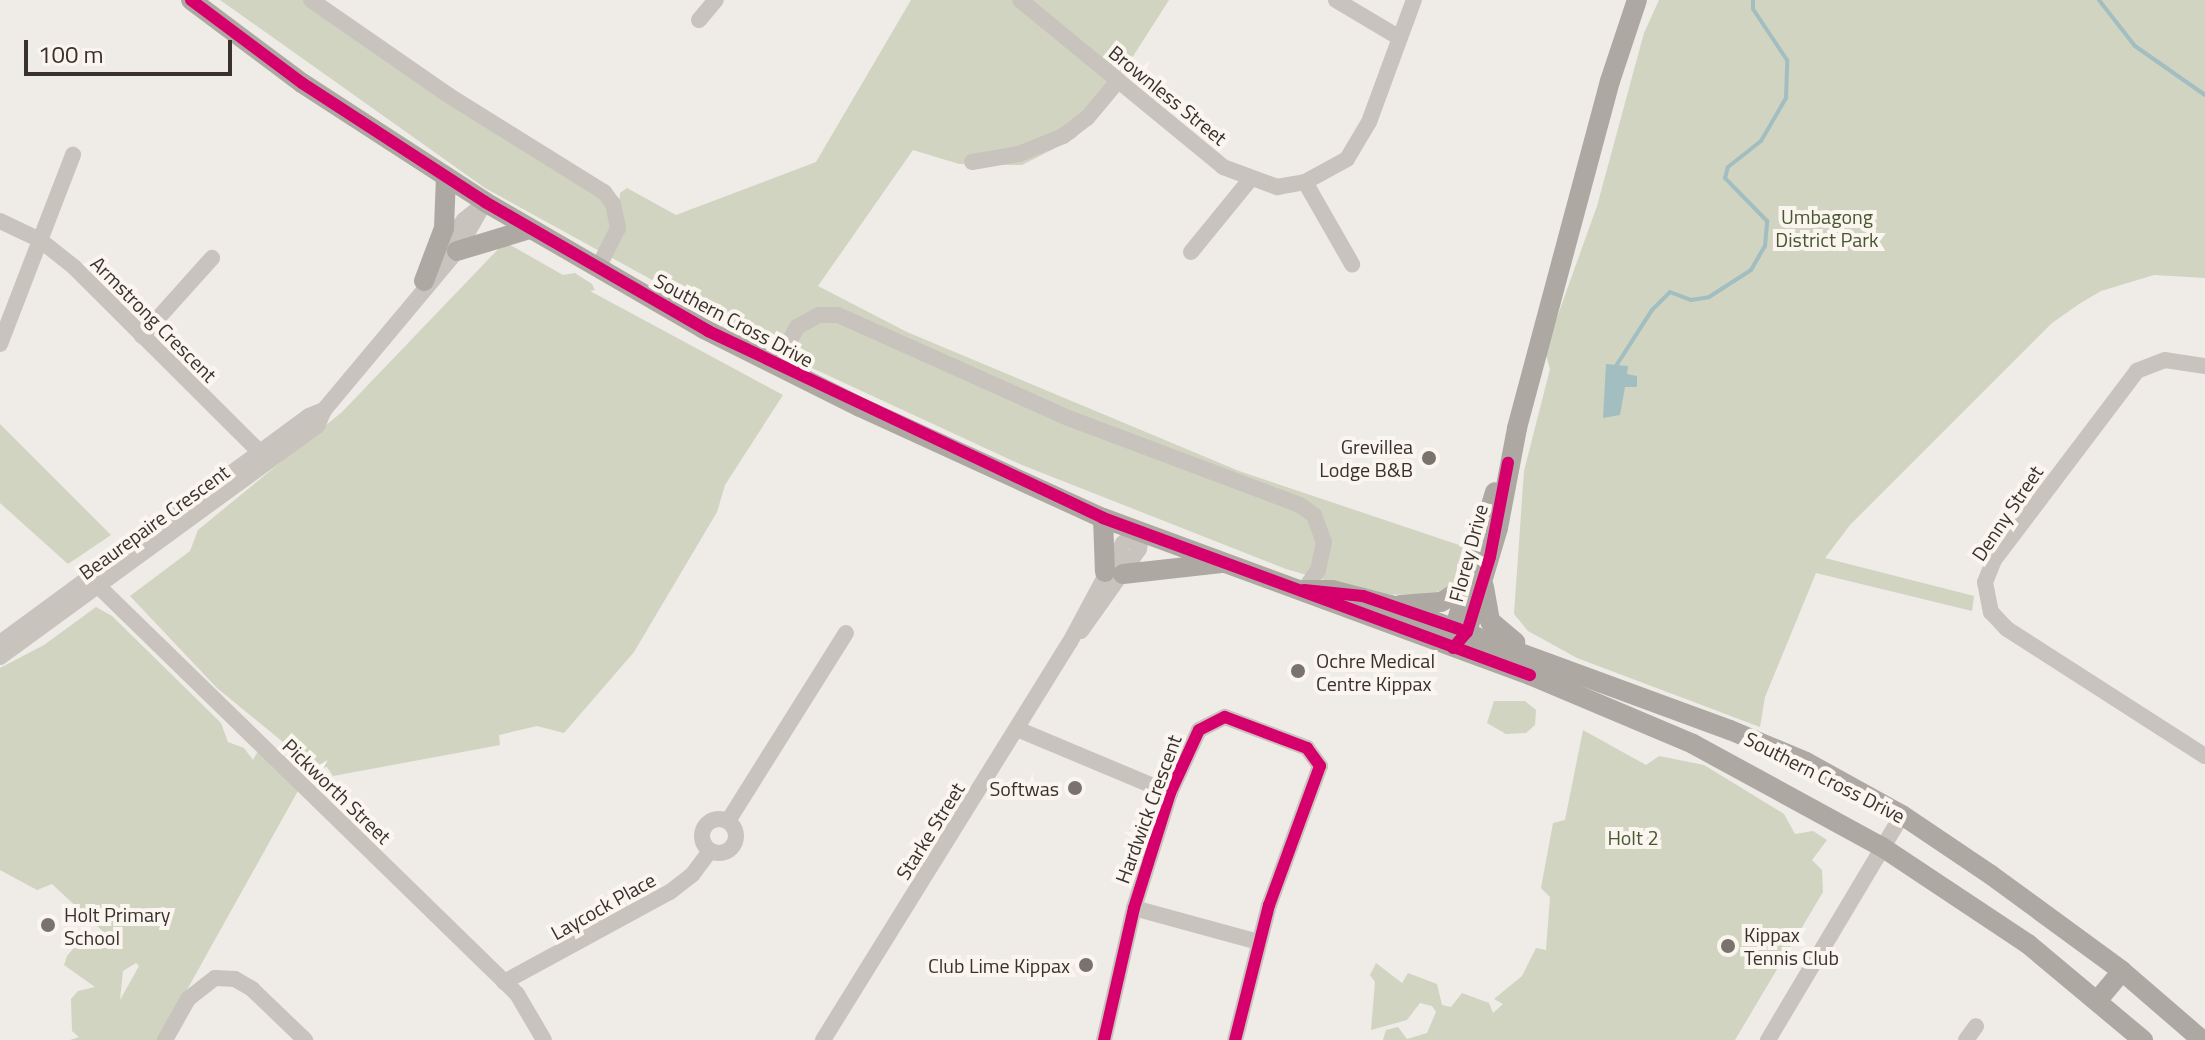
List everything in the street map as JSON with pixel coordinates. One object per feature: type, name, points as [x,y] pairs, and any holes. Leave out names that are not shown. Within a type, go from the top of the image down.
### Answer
[{"type":"main road","name":"Southern Cross Drive","points":[[191,0],[302,83],[485,202],[672,311],[776,366],[1103,518],[1304,590],[1328,605],[1457,636]]},
{"type":"main road","name":"Florey Drive","points":[[1457,636],[1464,588],[1508,463],[1610,81],[1637,0]]},
{"type":"main road","points":[[420,288],[444,228],[446,177]]},
{"type":"main road","points":[[457,251],[530,229]]},
{"type":"main road","name":"Florey Drive","points":[[1457,636],[1483,579],[1498,528],[1508,463]]},
{"type":"main road","points":[[1103,518],[1114,573],[1227,562]]},
{"type":"main road","points":[[1483,579],[1487,610],[1499,632],[1576,683]]},
{"type":"main road","points":[[1390,605],[1441,602],[1464,588]]},
{"type":"main road","name":"Southern Cross Drive","points":[[1304,590],[1332,590],[1390,605],[1457,636],[1608,695],[1769,746],[1902,815],[2122,971],[2202,1040]]},
{"type":"main road","name":"Southern Cross Drive","points":[[1608,695],[1882,847],[2028,944],[2143,1040]]},
{"type":"main road","points":[[2097,1001],[2122,971]]},
{"type":"street","points":[[311,0],[448,95],[604,192],[613,204],[618,228],[598,268]]},
{"type":"street","points":[[699,20],[716,0]]},
{"type":"street","name":"Brownless Street","points":[[1020,0],[1223,167],[1249,181],[1277,187],[1305,182],[1347,159],[1360,141],[1414,0]]},
{"type":"street","points":[[1336,0],[1400,38]]},
{"type":"street","points":[[972,162],[1019,154],[1063,136],[1087,118],[1118,81]]},
{"type":"street","points":[[0,344],[73,155]]},
{"type":"street","points":[[1191,252],[1249,181]]},
{"type":"street","points":[[1305,182],[1352,264]]},
{"type":"street","name":"Beaurepaire Crescent","points":[[420,288],[457,251],[485,202]]},
{"type":"street","name":"Beaurepaire Crescent","points":[[4,648],[324,410],[420,288],[464,220],[485,202]]},
{"type":"street","name":"Armstrong Crescent","points":[[0,221],[40,240],[264,457]]},
{"type":"street","points":[[142,336],[212,258]]},
{"type":"street","name":"Southern Cross Drive","points":[[776,366],[797,327],[819,315],[838,315],[1071,419],[1300,505],[1314,515],[1324,542],[1318,570],[1304,590]]},
{"type":"street","name":"Denny Street","points":[[2205,366],[2165,360],[2137,371],[1994,560],[1985,582],[1991,612],[2007,629],[2205,756]]},
{"type":"street","name":"Starke Street","points":[[823,1040],[1114,573],[1139,549],[1142,531]]},
{"type":"street","name":"Pickworth Street","points":[[95,583],[504,982],[528,1009],[544,1040]]},
{"type":"street","name":"Laycock Place","points":[[728,821],[846,633]]},
{"type":"street","name":"Hardwick Crescent","points":[[1104,1040],[1134,908],[1170,793],[1195,736],[1216,719],[1236,718],[1317,756],[1318,778],[1258,942],[1235,1040]]},
{"type":"street","name":"Hardwick Crescent","points":[[1017,729],[1170,793]]},
{"type":"street","points":[[1768,1040],[1902,815]]},
{"type":"street","name":"Laycock Place","points":[[715,819],[728,821],[736,832],[734,846],[723,853],[710,851],[702,840],[704,827],[715,819]]},
{"type":"street","name":"Laycock Place","points":[[504,982],[670,892],[692,875],[710,851]]},
{"type":"street","name":"Hardwick Crescent","points":[[1134,908],[1258,942]]},
{"type":"street","points":[[165,1040],[188,999],[215,978],[235,979],[252,989],[305,1040]]},
{"type":"green space","points":[[220,0],[311,0],[590,183],[618,223],[620,193],[627,188],[676,215],[816,162],[911,0],[1169,0],[1130,61],[1121,87],[1075,138],[1022,165],[959,164],[913,150],[818,286],[907,332],[1239,471],[1468,548],[1457,582],[1433,594],[1377,595],[1286,569],[1022,465],[812,368],[485,188]]},
{"type":"green space","name":"Umbagong District Park","points":[[1659,0],[2205,0],[2205,278],[2154,275],[2101,291],[2079,304],[2052,323],[1850,525],[1825,558],[1974,596],[1972,611],[1816,573],[1765,697],[1760,727],[1577,658],[1528,631],[1514,614],[1524,471],[1550,369],[1545,351],[1597,206],[1644,33]]},
{"type":"green space","points":[[505,242],[563,275],[575,273],[592,284],[595,290],[590,291],[783,395],[725,485],[717,512],[634,652],[564,733],[537,726],[499,735],[500,745],[333,776],[327,767],[316,769],[217,688],[130,596],[190,551],[198,530],[342,412]]},
{"type":"green space","points":[[0,424],[111,535],[68,564],[0,503]]},
{"type":"green space","points":[[96,607],[112,616],[221,723],[228,742],[244,748],[253,760],[259,749],[299,789],[159,1040],[70,1040],[79,1037],[72,1031],[71,999],[78,991],[95,987],[64,965],[67,956],[77,944],[100,946],[108,936],[52,884],[37,890],[0,870],[0,668],[44,645]],"holes":[[[136,963],[139,966],[120,1000],[123,971]]]},
{"type":"green space","points":[[1494,701],[1525,701],[1536,710],[1535,725],[1526,733],[1506,734],[1487,723]]},
{"type":"green space","name":"Holt 2","points":[[1583,730],[1646,765],[1659,756],[1704,765],[1784,814],[1795,834],[1813,831],[1827,840],[1812,860],[1822,870],[1823,892],[1735,1040],[1383,1040],[1386,1030],[1398,1027],[1407,1039],[1427,1033],[1436,1012],[1432,1006],[1420,1003],[1407,1020],[1371,1030],[1375,982],[1370,975],[1376,963],[1402,983],[1408,973],[1437,984],[1442,1005],[1451,1007],[1462,993],[1489,1003],[1493,1013],[1503,1004],[1494,999],[1522,976],[1536,948],[1546,950],[1550,897],[1541,888],[1553,823],[1565,820]]},
{"type":"water","points":[[1606,364],[1628,366],[1627,374],[1637,376],[1637,387],[1625,387],[1620,415],[1603,418]]},
{"type":"waterway","points":[[1616,366],[1652,310],[1670,292],[1691,300],[1709,297],[1751,270],[1765,246],[1767,221],[1725,178],[1728,167],[1761,141],[1786,98],[1787,60],[1753,9],[1753,0]]},
{"type":"waterway","points":[[2099,0],[2135,46],[2205,95]]},
{"type":"cycle path","points":[[191,0],[302,83],[485,202],[708,331],[1103,518],[1530,675]]},
{"type":"cycle path","points":[[1453,648],[1467,632],[1490,557],[1508,463]]},
{"type":"cycle path","points":[[1304,590],[1363,596],[1459,629]]},
{"type":"cycle path","points":[[1104,1040],[1134,908],[1170,793],[1199,730],[1225,717],[1307,748],[1320,766],[1269,905],[1235,1040]]},
{"type":"place","name":"Grevillea Lodge B&B","points":[[1429,458]]},
{"type":"place","name":"Ochre Medical Centre Kippax","points":[[1298,671]]},
{"type":"place","name":"Softwas","points":[[1075,788]]},
{"type":"place","name":"Holt Primary School","points":[[48,925]]},
{"type":"place","name":"Kippax Tennis Club","points":[[1728,946]]},
{"type":"place","name":"Club Lime Kippax","points":[[1086,965]]}]
